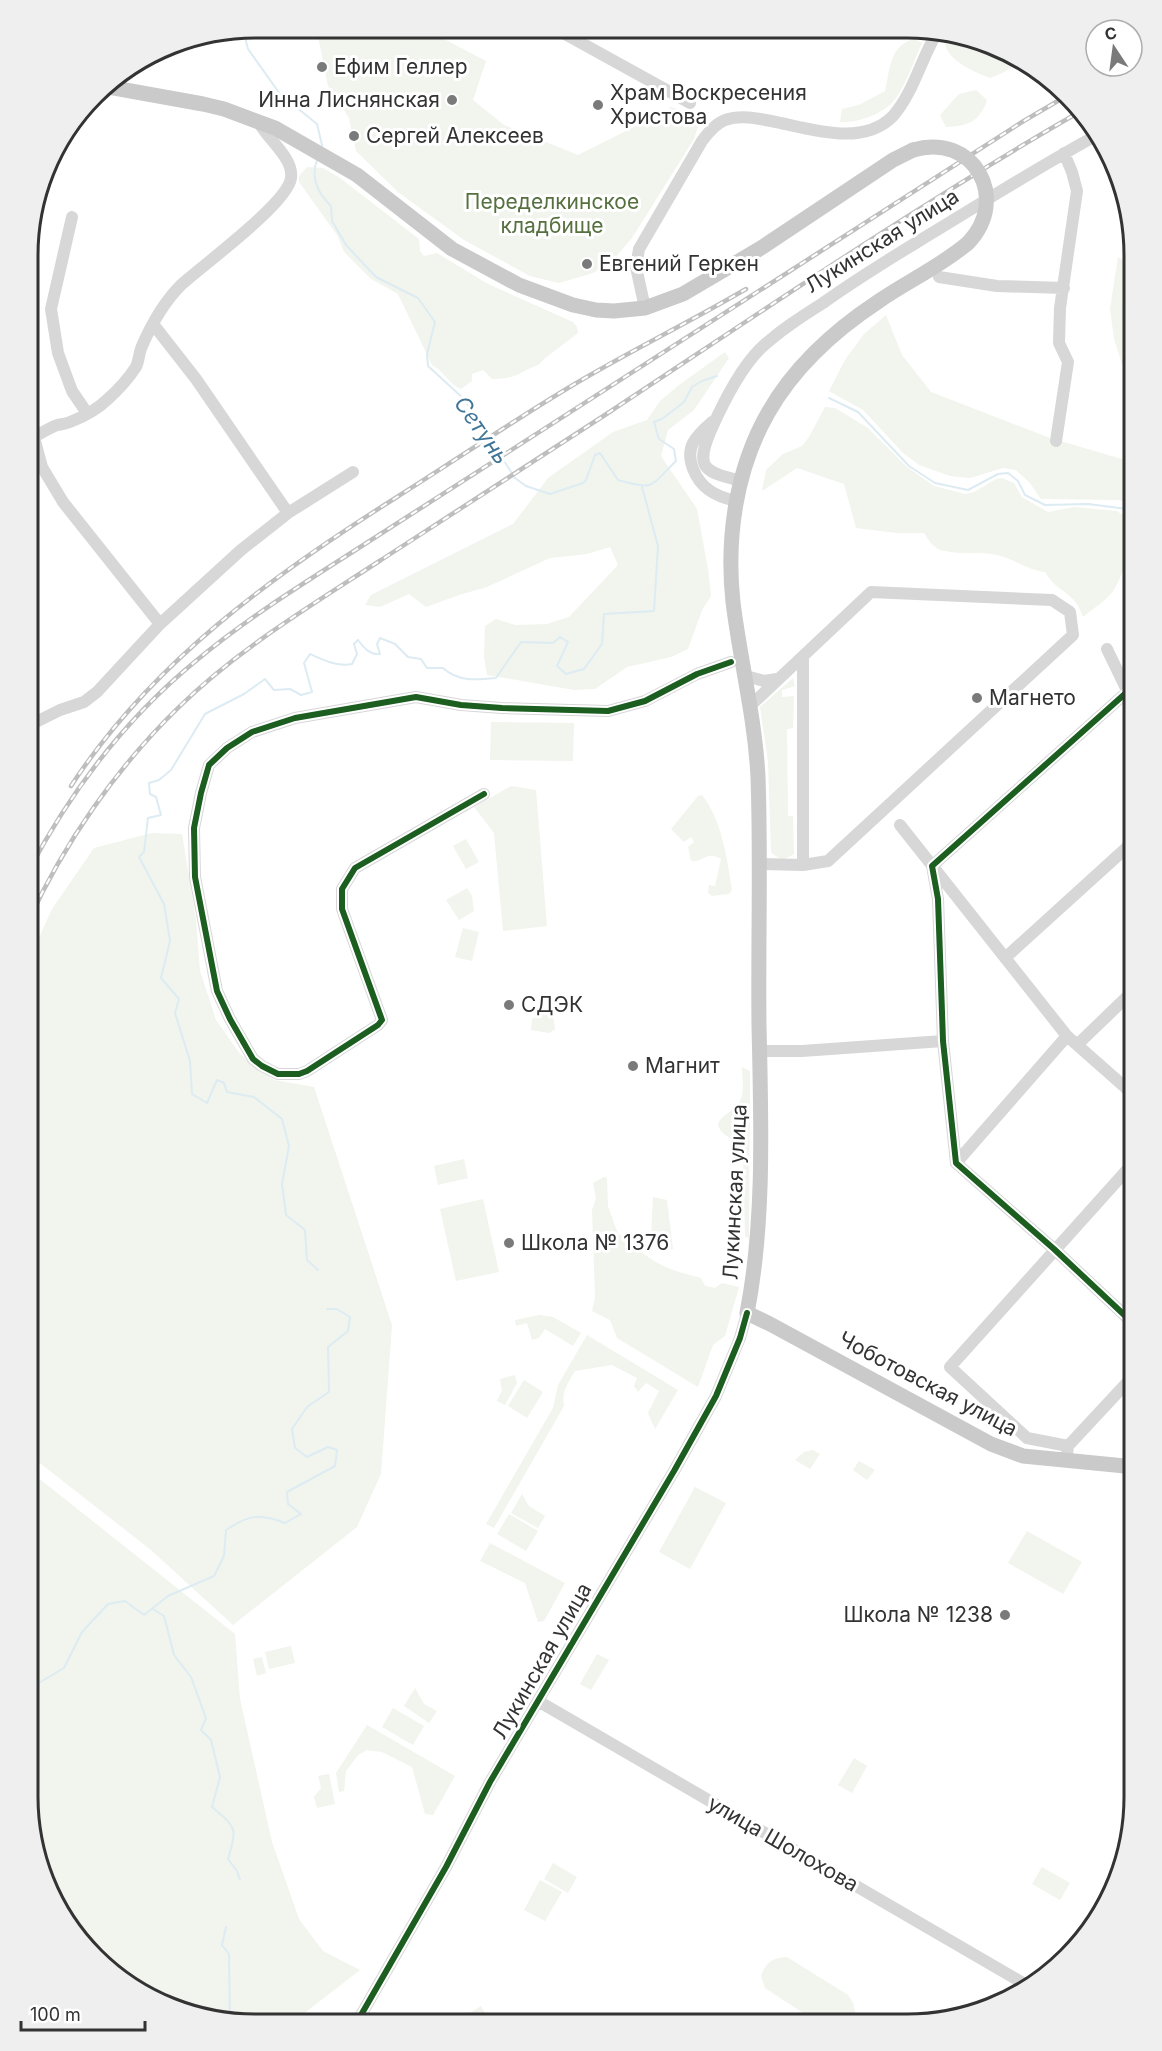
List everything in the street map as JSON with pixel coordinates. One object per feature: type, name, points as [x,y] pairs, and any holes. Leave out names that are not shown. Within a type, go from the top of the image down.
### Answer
[{"type":"main road","points":[[115,88],[203,104],[258,122],[290,136],[373,186],[452,249],[504,278],[544,295],[596,310],[645,308]]},
{"type":"main road","name":"Лукинская улица","points":[[645,308],[692,289],[761,248],[893,160],[913,150],[930,146],[949,149],[966,158],[979,172],[985,187],[987,210],[980,228],[968,243],[856,317],[817,350],[802,367],[767,415],[753,443],[736,501],[731,552],[732,593],[751,705],[758,775],[760,1132],[756,1256],[747,1313]]},
{"type":"main road","name":"Чоботовская улица","points":[[747,1313],[991,1444],[1023,1456],[1067,1454],[1124,1465]]},
{"type":"street","points":[[571,38],[690,103]]},
{"type":"street","points":[[645,308],[636,267],[639,249],[702,141],[711,130],[725,120],[743,117],[836,133],[871,130],[887,120],[901,104],[934,39]]},
{"type":"street","points":[[38,434],[58,424],[69,423],[107,401],[137,365],[140,348],[159,312],[181,285],[239,237],[289,188],[292,178],[291,166],[284,154],[265,135],[258,122]]},
{"type":"street","name":"Лукинская улица","points":[[741,481],[714,474],[705,464],[703,448],[717,417],[758,351],[771,339],[871,270],[1091,139]]},
{"type":"street","points":[[1056,441],[1068,362],[1059,343],[1060,308],[1077,191],[1064,153]]},
{"type":"street","points":[[72,217],[51,309],[58,353],[72,391],[87,413]]},
{"type":"street","points":[[939,277],[997,286],[1064,288]]},
{"type":"street","points":[[153,324],[196,379],[288,513]]},
{"type":"street","name":"Лукинская улица","points":[[717,417],[696,438],[691,448],[690,460],[698,478],[709,490],[736,501]]},
{"type":"street","points":[[38,456],[63,502],[160,624]]},
{"type":"street","points":[[38,721],[84,702],[98,692],[160,624],[240,549],[288,513],[353,472]]},
{"type":"street","points":[[751,705],[871,592],[1052,600],[1070,612],[1073,635],[828,861],[803,865],[759,864]]},
{"type":"street","points":[[1107,649],[1124,686]]},
{"type":"street","points":[[803,656],[803,865]]},
{"type":"street","points":[[484,794],[355,868],[342,889],[342,909],[382,1020],[307,1071],[288,1075],[278,1074],[253,1059],[230,1019],[218,991],[195,877],[194,828],[209,765],[252,732],[295,718],[416,697],[461,705],[502,708],[608,711],[645,701],[697,674],[732,662]]},
{"type":"street","points":[[746,676],[760,680],[777,679]]},
{"type":"street","points":[[932,866],[1124,695]]},
{"type":"street","points":[[900,825],[1072,1040],[1124,1086]]},
{"type":"street","points":[[1005,958],[1124,850]]},
{"type":"street","points":[[932,866],[938,899],[943,1041],[956,1162],[1124,1314]]},
{"type":"street","points":[[956,1162],[1072,1040],[1124,998]]},
{"type":"street","points":[[760,1051],[802,1051],[943,1041]]},
{"type":"street","points":[[1124,1173],[950,1367],[1027,1438],[1067,1454],[1124,1387]]},
{"type":"street","name":"Лукинская улица","points":[[362,2014],[447,1867],[490,1782],[716,1396],[740,1338],[747,1313]]},
{"type":"street","name":"улица Шолохова","points":[[538,1701],[1021,1981]]},
{"type":"green space","name":"Переделкинское кладбище","points":[[318,38],[442,38],[486,61],[473,100],[504,125],[578,155],[640,124],[647,128],[671,107],[697,116],[700,121],[694,139],[632,238],[613,260],[593,273],[559,283],[530,276],[464,240],[398,192],[356,151],[349,118],[328,86]]},
{"type":"green space","points":[[915,39],[922,43],[905,83],[893,101],[872,116],[856,121],[840,122],[842,109],[859,105],[885,91],[890,66],[896,52],[900,46]]},
{"type":"green space","points":[[947,41],[977,49],[1013,65],[990,78],[963,66],[947,50],[945,44]]},
{"type":"green space","points":[[976,90],[987,100],[981,113],[966,124],[946,127],[940,115],[959,94]]},
{"type":"green space","points":[[307,167],[323,168],[340,178],[419,239],[420,251],[424,256],[437,253],[488,284],[573,322],[578,333],[539,364],[519,374],[492,379],[483,370],[472,374],[472,381],[461,389],[457,387],[432,365],[398,294],[371,279],[344,252],[337,235],[299,182],[299,176]]},
{"type":"green space","points":[[1118,257],[1124,261],[1124,370],[1114,339],[1110,309]]},
{"type":"green space","points":[[886,315],[902,355],[931,392],[1050,438],[1122,459],[1124,456],[1124,501],[1041,499],[1029,482],[1016,470],[1003,468],[970,478],[950,476],[919,465],[903,453],[863,410],[829,391],[845,360],[864,334]]},
{"type":"green space","points":[[725,352],[729,358],[694,410],[668,430],[661,456],[697,509],[708,569],[711,596],[702,610],[688,649],[671,657],[627,667],[595,689],[574,690],[487,675],[484,657],[485,626],[496,619],[515,625],[547,624],[569,617],[618,565],[610,547],[587,554],[550,558],[487,587],[426,607],[409,594],[380,607],[365,605],[371,595],[513,524],[548,478],[613,432],[647,420],[660,401]]},
{"type":"green space","points":[[825,407],[835,408],[868,428],[907,467],[934,486],[965,494],[1002,478],[1014,483],[1022,497],[1048,512],[1074,507],[1117,511],[1124,516],[1124,566],[1119,581],[1105,600],[1083,617],[1076,602],[1055,585],[1045,572],[997,555],[941,550],[933,545],[924,533],[897,533],[856,528],[844,484],[797,468],[762,491],[766,470],[783,454],[802,446]]},
{"type":"green space","points":[[793,678],[795,686],[782,690],[782,697],[794,696],[793,728],[787,729],[788,816],[793,816],[794,854],[782,859],[771,852],[768,761],[760,707]]},
{"type":"green space","points":[[491,722],[574,723],[573,761],[490,760]]},
{"type":"green space","points":[[511,786],[536,790],[547,926],[503,931],[494,833],[474,807]]},
{"type":"green space","points":[[702,795],[709,805],[723,840],[732,890],[729,894],[712,896],[708,893],[709,885],[715,886],[721,859],[708,856],[691,861],[688,847],[694,842],[691,837],[684,842],[671,829],[698,796]]},
{"type":"green space","points":[[152,833],[182,834],[196,919],[200,971],[216,1020],[240,1054],[274,1080],[314,1087],[392,1325],[381,1474],[357,1527],[233,1625],[151,1550],[38,1462],[38,940],[52,909],[94,848]]},
{"type":"green space","points":[[466,839],[479,862],[466,869],[453,846]]},
{"type":"green space","points":[[467,888],[472,896],[474,911],[459,920],[446,900]]},
{"type":"green space","points":[[463,928],[479,932],[472,961],[455,957]]},
{"type":"green space","points":[[552,1008],[555,1029],[549,1033],[531,1030],[532,1019]]},
{"type":"green space","points":[[742,1067],[750,1071],[749,1238],[745,1237],[743,1150],[722,1132],[718,1125],[722,1118],[738,1105],[742,1097]]},
{"type":"green space","points":[[464,1159],[468,1178],[438,1185],[434,1166]]},
{"type":"green space","points":[[604,1177],[607,1178],[608,1206],[618,1234],[661,1265],[701,1278],[705,1286],[715,1288],[722,1283],[739,1287],[725,1336],[713,1345],[698,1387],[617,1338],[610,1320],[592,1311],[595,1297],[592,1210],[596,1199],[593,1183]]},
{"type":"green space","points":[[653,1197],[667,1200],[673,1249],[663,1250],[651,1237]]},
{"type":"green space","points":[[483,1199],[499,1272],[456,1281],[440,1209]]},
{"type":"green space","points":[[539,1315],[553,1317],[581,1333],[573,1346],[545,1329],[539,1338],[532,1340],[527,1323],[516,1326],[515,1320]]},
{"type":"green space","points":[[587,1335],[678,1390],[655,1429],[648,1413],[659,1391],[646,1383],[638,1392],[634,1386],[637,1378],[612,1365],[575,1371],[564,1392],[564,1406],[494,1528],[486,1524],[553,1408],[558,1385]]},
{"type":"green space","points":[[515,1375],[517,1383],[505,1405],[497,1401],[502,1390],[500,1379]]},
{"type":"green space","points":[[524,1380],[543,1392],[527,1418],[508,1406]]},
{"type":"green space","points":[[813,1450],[820,1454],[810,1469],[795,1460],[804,1452]]},
{"type":"green space","points":[[859,1461],[875,1470],[867,1480],[853,1470]]},
{"type":"green space","points":[[38,1478],[235,1634],[240,1699],[272,1842],[299,1919],[323,1951],[360,1970],[303,2014],[227,2012],[185,2002],[134,1977],[101,1950],[74,1917],[49,1866],[39,1824]]},
{"type":"green space","points":[[695,1487],[726,1503],[690,1569],[659,1552]]},
{"type":"green space","points":[[522,1494],[529,1506],[545,1516],[538,1528],[511,1513]]},
{"type":"green space","points":[[509,1514],[538,1531],[526,1551],[497,1534]]},
{"type":"green space","points":[[1027,1531],[1082,1562],[1063,1594],[1008,1563]]},
{"type":"green space","points":[[490,1543],[565,1583],[544,1621],[538,1622],[525,1583],[480,1561]]},
{"type":"green space","points":[[291,1646],[295,1663],[269,1669],[265,1652]]},
{"type":"green space","points":[[597,1654],[609,1660],[591,1690],[580,1684]]},
{"type":"green space","points":[[262,1657],[266,1673],[257,1676],[253,1659]]},
{"type":"green space","points":[[415,1688],[424,1704],[437,1711],[429,1723],[404,1706]]},
{"type":"green space","points":[[393,1708],[424,1726],[413,1745],[382,1727]]},
{"type":"green space","points":[[367,1725],[455,1776],[433,1815],[425,1814],[412,1767],[382,1752],[367,1750],[358,1755],[346,1771],[344,1791],[339,1792],[336,1773]]},
{"type":"green space","points":[[854,1758],[867,1766],[852,1793],[838,1785]]},
{"type":"green space","points":[[329,1774],[335,1804],[317,1808],[314,1797],[321,1788],[318,1776]]},
{"type":"green space","points":[[553,1863],[577,1877],[568,1893],[544,1879]]},
{"type":"green space","points":[[1042,1867],[1070,1883],[1060,1900],[1032,1884]]},
{"type":"green space","points":[[540,1880],[562,1892],[545,1921],[524,1910]]},
{"type":"green space","points":[[787,1957],[848,1995],[856,2014],[805,2014],[765,1988],[761,1976],[765,1967],[777,1958]]},
{"type":"green space","points":[[481,2006],[486,2014],[468,2014]]},
{"type":"waterway","name":"Сетунь","points":[[245,38],[248,49],[280,94],[317,124],[321,149]]},
{"type":"waterway","name":"Сетунь","points":[[317,160],[314,173],[317,185],[322,196],[331,206],[332,221],[346,245],[376,277],[418,298],[435,322],[427,354],[428,366],[464,399],[515,478],[526,486],[550,494],[583,483],[595,455],[600,453],[618,480],[639,485],[652,484],[676,461],[674,449],[659,439],[654,422],[662,419],[684,402],[692,387],[717,376]]},
{"type":"waterway","name":"Сетунь","points":[[1124,308],[1124,328]]},
{"type":"waterway","name":"Сетунь","points":[[829,398],[858,412],[909,466],[935,483],[968,490],[998,474],[1008,473],[1018,481],[1025,495],[1045,505],[1088,504],[1124,509]]},
{"type":"waterway","points":[[318,1270],[307,1260],[305,1230],[286,1215],[282,1184],[289,1146],[282,1119],[254,1097],[227,1092],[224,1083],[217,1080],[207,1103],[192,1094],[190,1061],[175,1013],[179,999],[161,978],[170,941],[164,904],[139,857],[144,852],[148,818],[161,815],[156,797],[150,794],[149,783],[159,780],[171,770],[205,714],[244,694],[265,679],[274,690],[290,689],[301,695],[312,692],[304,663],[310,654],[336,664],[352,664],[357,654],[354,644],[358,640],[370,652],[380,654],[377,644],[380,638],[395,644],[408,657],[421,659],[427,668],[443,668],[455,676],[475,679],[496,678],[521,642],[553,643],[560,637],[568,642],[557,666],[566,674],[584,669],[602,644],[604,614],[654,611],[658,546],[642,487]]},
{"type":"waterway","points":[[38,1683],[64,1668],[82,1632],[108,1604],[125,1601],[144,1615],[168,1596],[214,1576],[224,1556],[226,1530],[241,1521],[254,1517],[285,1523],[301,1514],[288,1504],[287,1492],[335,1466],[337,1450],[328,1447],[307,1457],[295,1448],[292,1429],[307,1407],[329,1392],[328,1347],[348,1331],[350,1317],[337,1309],[327,1309]]},
{"type":"waterway","points":[[153,1609],[164,1616],[174,1655],[191,1677],[206,1718],[201,1730],[211,1740],[220,1777],[212,1807],[233,1829],[233,1841],[228,1859],[237,1871],[240,1880]]},
{"type":"waterway","points":[[226,1927],[222,1945],[229,1954],[230,2012]]},
{"type":"railway","points":[[38,853],[81,785],[124,731],[171,682],[235,630],[314,577],[1060,100]]},
{"type":"railway","points":[[38,901],[75,835],[134,755],[179,707],[251,647],[302,611],[842,258],[1074,115]]},
{"type":"railway","points":[[71,786],[103,741],[139,700],[218,624],[261,590],[351,527],[546,401],[746,289]]},
{"type":"cycle path","points":[[484,794],[355,868],[342,889],[342,909],[382,1020],[378,1025],[299,1074],[278,1074],[253,1059],[217,991],[195,877],[194,828],[201,793],[209,765],[227,748],[252,732],[295,718],[416,697],[461,705],[502,708],[608,711],[645,701],[697,674],[731,662]]},
{"type":"cycle path","points":[[1124,695],[932,866],[938,899],[943,1041],[956,1163],[1054,1249],[1124,1315]]},
{"type":"cycle path","points":[[362,2014],[446,1867],[490,1782],[716,1396],[740,1338],[747,1313]]},
{"type":"place","name":"Ефим Геллер","points":[[322,67]]},
{"type":"place","name":"Инна Лиснянская","points":[[452,100]]},
{"type":"place","name":"Храм Воскресения Христова","points":[[598,105]]},
{"type":"place","name":"Сергей Алексеев","points":[[354,136]]},
{"type":"place","name":"Евгений Геркен","points":[[587,264]]},
{"type":"place","name":"Магнето","points":[[977,698]]},
{"type":"place","name":"СДЭК","points":[[509,1005]]},
{"type":"place","name":"Магнит","points":[[633,1066]]},
{"type":"place","name":"Школа № 1376","points":[[509,1243]]},
{"type":"place","name":"Школа № 1238","points":[[1005,1615]]}]
